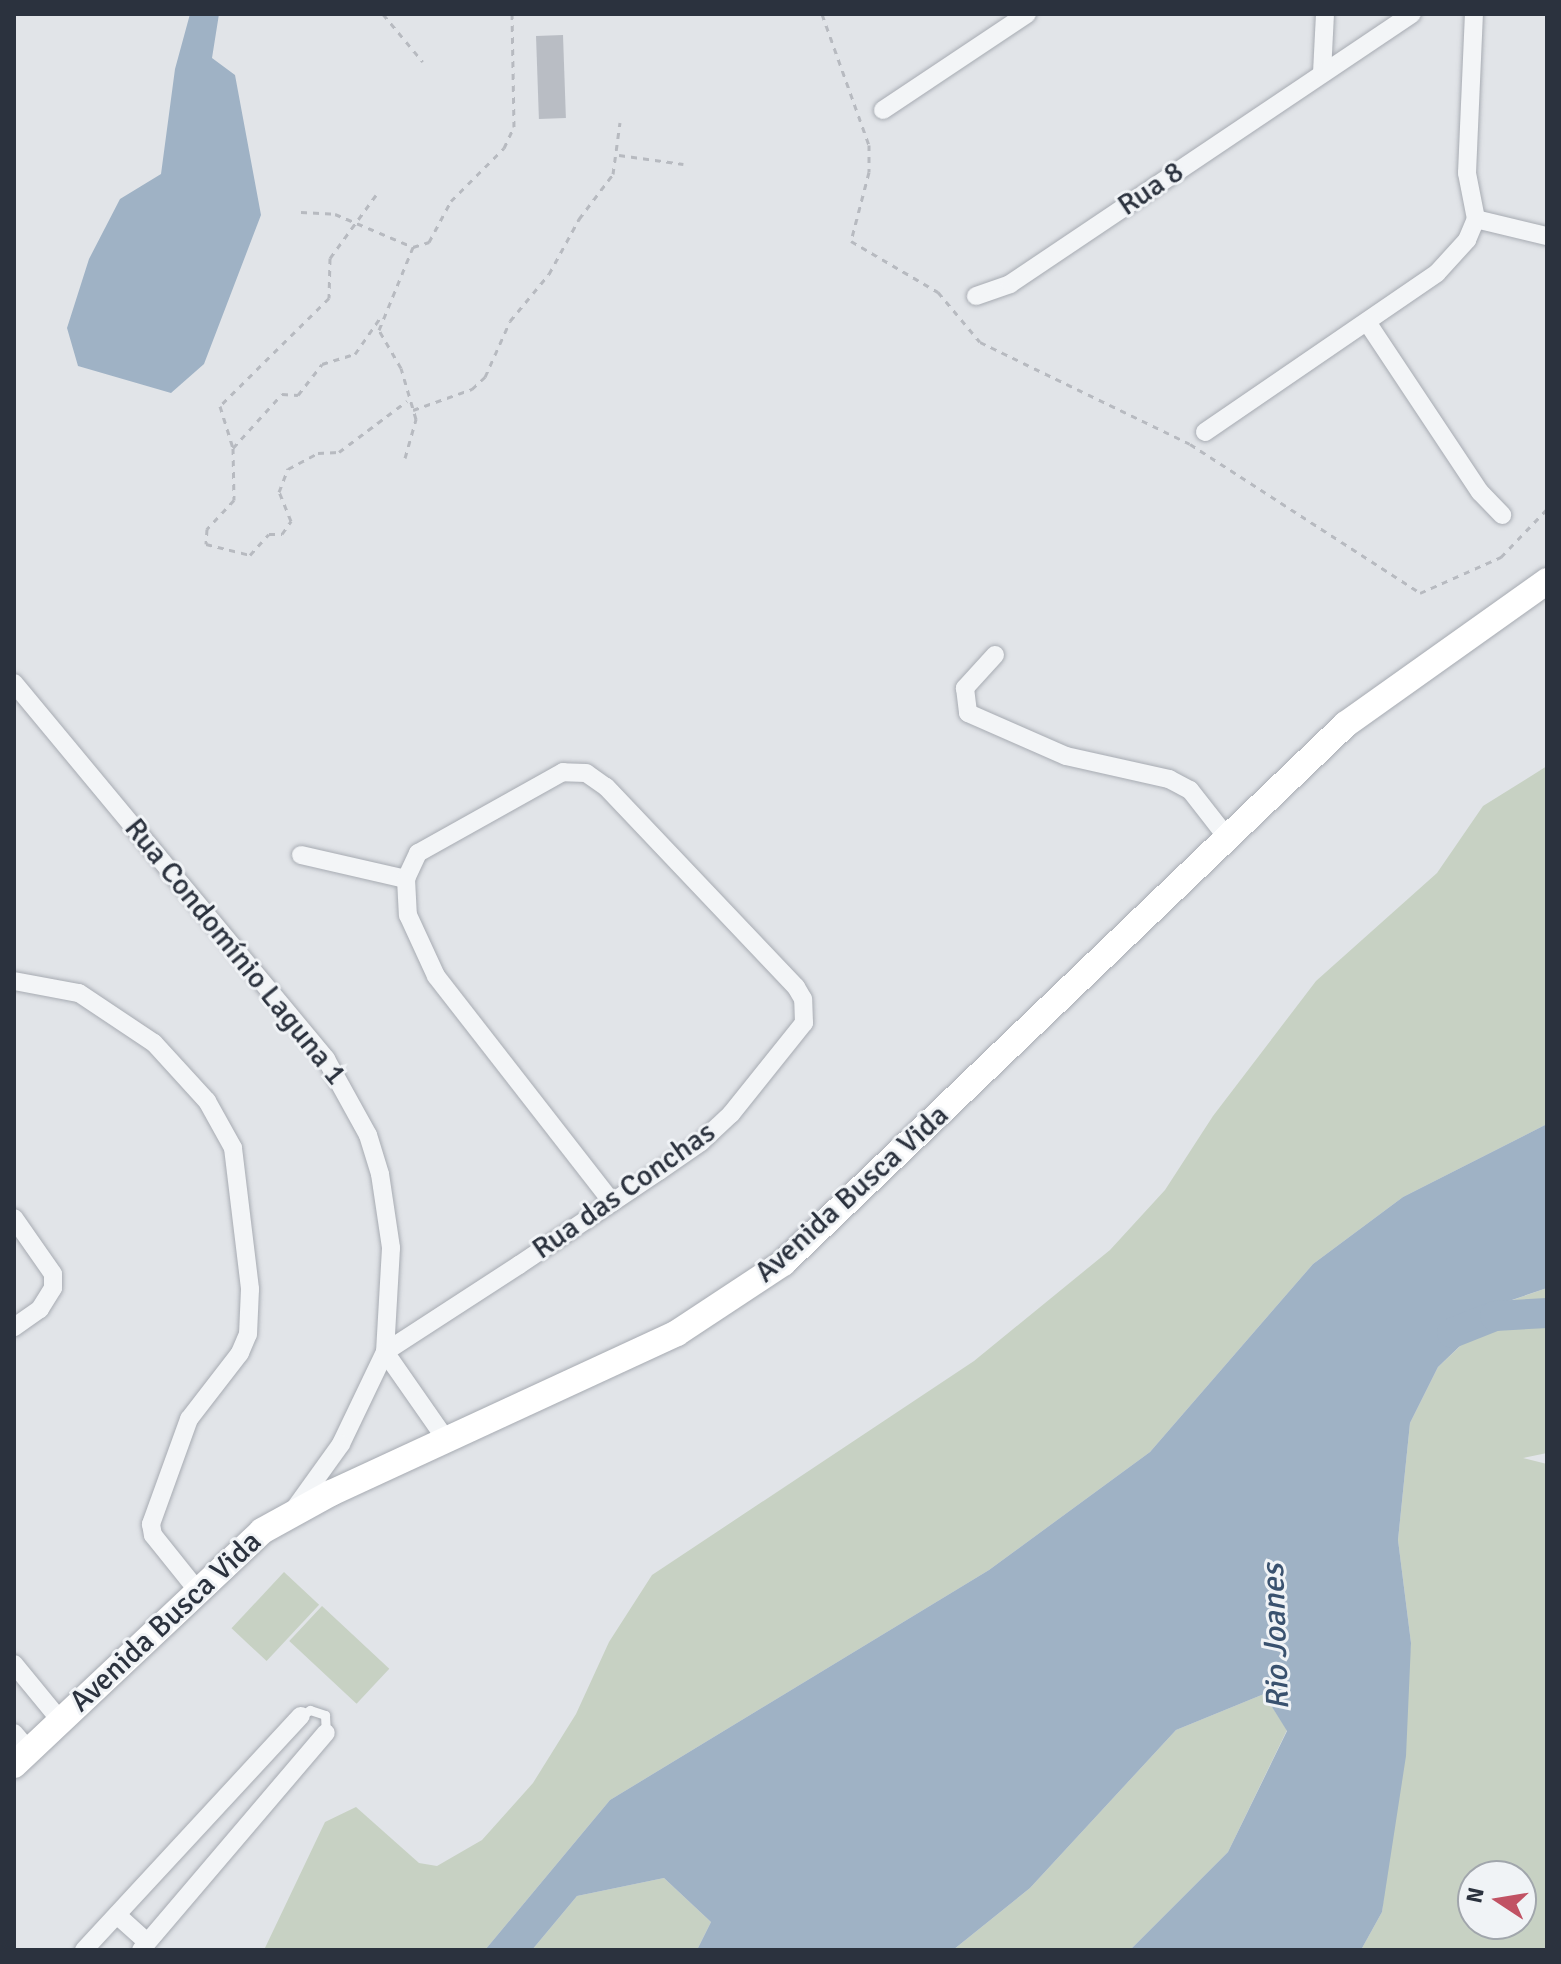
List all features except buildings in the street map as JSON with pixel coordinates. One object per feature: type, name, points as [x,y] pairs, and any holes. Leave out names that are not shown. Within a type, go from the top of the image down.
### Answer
[{"type":"street","points":[[883,110],[1027,14]]},
{"type":"street","points":[[1322,73],[1325,14]]},
{"type":"street","name":"Rua 8","points":[[976,296],[1010,284],[1412,14]]},
{"type":"street","points":[[1205,432],[1367,322],[1456,257],[1476,219],[1467,173],[1474,14]]},
{"type":"street","points":[[1476,219],[1547,236]]},
{"type":"street","points":[[1367,322],[1480,492],[1502,515]]},
{"type":"street","name":"Avenida Busca Vida","points":[[19,1750],[60,1720],[262,1531],[290,1514],[677,1333],[783,1263],[1378,699],[1547,581]]},
{"type":"street","points":[[995,655],[965,688],[968,713],[1066,756],[1169,779],[1190,790],[1229,840]]},
{"type":"street","name":"Rua Condomínio Laguna 1","points":[[14,683],[288,1010],[350,1097],[372,1148],[388,1213],[385,1352],[341,1444],[290,1514]]},
{"type":"street","name":"Rua das Conchas","points":[[385,1352],[701,1142],[778,1060],[804,1023],[803,999],[796,987],[606,787],[586,773],[563,772],[548,778],[428,844],[406,879]]},
{"type":"street","points":[[301,855],[406,879],[413,931],[436,976],[612,1202]]},
{"type":"street","points":[[14,981],[79,993],[154,1043],[207,1101],[233,1148],[250,1289],[248,1334],[240,1353],[189,1419],[151,1524],[153,1535],[197,1590]]},
{"type":"street","points":[[14,1218],[45,1261],[53,1288],[40,1309],[14,1327]]},
{"type":"street","points":[[385,1352],[447,1441]]},
{"type":"street","points":[[14,1664],[60,1720]]},
{"type":"street","points":[[84,1950],[301,1716]]},
{"type":"street","points":[[117,1915],[143,1945],[326,1733]]},
{"type":"lane","points":[[301,1716],[310,1710],[325,1715],[326,1733]]},
{"type":"path","points":[[383,14],[423,62]]},
{"type":"path","points":[[301,212],[335,214],[413,247],[429,242],[451,201],[504,148],[514,127],[512,14]]},
{"type":"path","points":[[822,14],[869,145],[869,172],[851,241],[938,292],[980,342],[1190,444],[1420,593],[1501,557],[1547,509]]},
{"type":"path","points":[[413,410],[478,386],[510,321],[549,274],[579,219],[613,174],[619,155],[620,122]]},
{"type":"path","points":[[619,155],[683,164]]},
{"type":"path","points":[[376,195],[330,258],[329,298],[220,406],[233,448],[234,500],[204,539],[210,547],[250,555],[269,534],[282,534],[291,521],[279,492],[288,469],[318,453],[339,452],[407,401]]},
{"type":"path","points":[[233,448],[282,394],[298,395],[322,364],[355,354],[380,318],[413,247]]},
{"type":"path","points":[[380,318],[379,330],[401,368],[407,401],[413,410],[405,458]]},
{"type":"green space","points":[[1547,766],[1547,1124],[1403,1197],[1313,1264],[1150,1452],[989,1570],[610,1800],[485,1950],[264,1950],[325,1822],[356,1807],[419,1863],[437,1866],[482,1840],[533,1783],[576,1714],[609,1642],[652,1575],[974,1361],[1110,1250],[1165,1190],[1213,1116],[1316,981],[1437,873],[1483,806]]},
{"type":"green space","points":[[1547,1288],[1547,1453],[1523,1458],[1547,1464],[1547,1950],[1361,1950],[1382,1912],[1411,1643],[1398,1540],[1410,1423],[1438,1367],[1507,1302]]},
{"type":"green space","points":[[284,1572],[319,1605],[267,1661],[231,1628]]},
{"type":"green space","points":[[322,1606],[389,1669],[357,1704],[289,1641]]},
{"type":"green space","points":[[1264,1694],[1287,1730],[1228,1852],[1130,1950],[953,1950],[1030,1888],[1176,1730]]},
{"type":"green space","points":[[664,1878],[711,1922],[697,1950],[532,1950],[577,1896]]},
{"type":"water","points":[[190,14],[219,14],[212,58],[235,75],[261,215],[204,364],[171,393],[78,366],[67,328],[89,259],[120,199],[161,174],[175,69]]},
{"type":"water","points":[[1547,1124],[1547,1288],[1506,1302],[1438,1367],[1410,1423],[1398,1540],[1411,1643],[1406,1756],[1382,1912],[1361,1950],[1130,1950],[1228,1852],[1287,1731],[1264,1694],[1176,1730],[1030,1888],[953,1950],[697,1950],[711,1922],[664,1878],[577,1896],[532,1950],[485,1950],[610,1800],[989,1570],[1150,1452],[1313,1264],[1403,1197]]},
{"type":"waterway","name":"Rio Joanes","points":[[1452,1333],[1495,1316],[1547,1313]]}]
